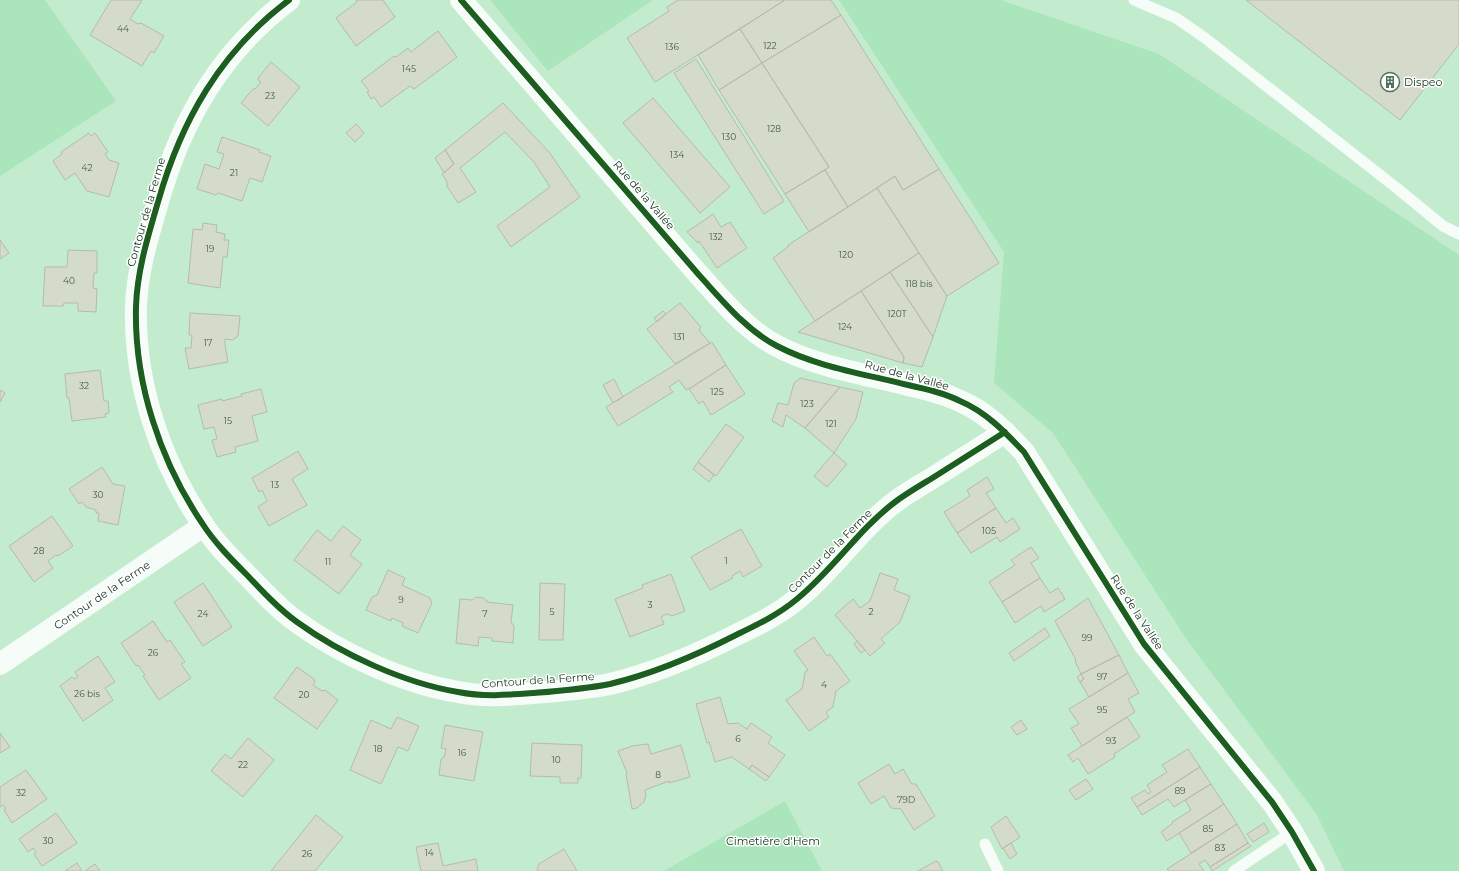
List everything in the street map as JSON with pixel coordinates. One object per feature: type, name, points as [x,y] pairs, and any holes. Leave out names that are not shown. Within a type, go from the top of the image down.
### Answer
[{"type":"street","name":"Contour de la Ferme","points":[[289,0],[252,32],[230,56],[209,85],[190,117],[173,153],[146,245],[138,279],[136,308],[137,342],[142,376],[150,412],[164,454],[180,487],[203,526],[271,600],[297,622],[337,647],[368,663],[402,677],[457,692],[482,696],[561,691],[606,685],[648,674],[687,660],[777,614],[799,598],[875,519],[897,501],[1005,432]]},
{"type":"street","name":"Rue de la Vallée","points":[[462,0],[699,275],[730,310],[755,332],[776,346],[801,357],[939,392],[961,401],[983,414],[1005,432],[1024,452],[1144,644],[1272,802],[1292,832],[1314,871]]},
{"type":"street","name":"Contour de la Ferme","points":[[0,664],[203,526]]},
{"type":"lane","points":[[1134,0],[1176,18],[1204,38],[1398,189],[1443,226],[1459,234]]},
{"type":"lane","points":[[1234,871],[1292,832]]},
{"type":"lane","points":[[985,844],[998,871]]},
{"type":"green space","points":[[0,0],[45,0],[116,101],[0,176]]},
{"type":"green space","points":[[490,0],[653,0],[548,71]]},
{"type":"green space","points":[[839,0],[1001,0],[1159,54],[1459,255],[1459,871],[1344,871],[1317,815],[1187,640],[1053,433],[994,383],[1004,252]]},
{"type":"green space","name":"Cimetière d'Hem","points":[[785,801],[822,871],[664,871]]},
{"type":"building","points":[[111,0],[142,0],[130,19],[138,24],[141,23],[164,36],[154,53],[151,51],[142,66],[90,35]]},
{"type":"building","points":[[356,0],[383,0],[395,17],[356,46],[336,18],[357,2]]},
{"type":"building","points":[[678,0],[785,0],[655,82],[627,38],[669,11],[667,7]]},
{"type":"building","points":[[785,0],[831,0],[841,15],[762,63],[740,29]]},
{"type":"building","name":"Dispeo","points":[[1246,0],[1459,0],[1459,44],[1400,120]]},
{"type":"building","points":[[841,15],[939,169],[903,190],[895,176],[848,207],[825,170],[829,167],[762,63]]},
{"type":"building","points":[[740,29],[762,63],[719,90],[698,55]]},
{"type":"building","points":[[438,31],[457,57],[414,89],[410,86],[381,107],[374,97],[371,99],[367,92],[369,91],[361,81],[394,56],[396,57],[408,48],[411,52]]},
{"type":"building","points":[[696,59],[784,201],[764,214],[674,73]]},
{"type":"building","points":[[271,62],[300,87],[268,126],[241,103],[261,82],[258,78]]},
{"type":"building","points":[[762,63],[829,167],[785,194],[719,90]]},
{"type":"building","points":[[653,98],[730,187],[700,213],[623,123]]},
{"type":"building","points":[[503,103],[549,152],[580,197],[511,247],[497,226],[550,187],[534,162],[505,132],[460,168],[476,192],[458,203],[447,186],[447,182],[442,174],[454,164],[445,150]]},
{"type":"building","points":[[356,124],[364,133],[355,142],[346,133]]},
{"type":"building","points":[[89,133],[91,136],[95,133],[108,152],[105,154],[109,160],[119,163],[109,197],[87,191],[75,173],[65,180],[53,161],[62,154],[61,152]]},
{"type":"building","points":[[222,137],[260,150],[259,152],[271,156],[262,182],[250,178],[242,201],[218,193],[216,195],[197,189],[205,164],[219,169],[224,154],[217,152]]},
{"type":"building","points":[[445,150],[454,164],[444,173],[435,158]]},
{"type":"building","points":[[939,169],[999,263],[947,296],[877,188],[895,176],[903,190]]},
{"type":"building","points":[[825,170],[848,207],[809,232],[785,194]]},
{"type":"building","points":[[877,188],[919,253],[815,321],[773,258],[789,246],[788,245]]},
{"type":"building","points":[[713,214],[721,227],[730,222],[747,248],[717,268],[699,241],[698,243],[687,232]]},
{"type":"building","points":[[203,223],[217,225],[216,232],[225,234],[224,240],[229,240],[227,257],[223,257],[220,288],[188,283],[193,229],[202,230]]},
{"type":"building","points":[[0,240],[9,253],[0,259]]},
{"type":"building","points":[[68,250],[97,251],[97,273],[94,273],[93,288],[97,289],[96,312],[78,311],[78,303],[64,303],[63,306],[43,306],[45,267],[67,267]]},
{"type":"building","points":[[919,253],[947,296],[933,337],[890,272]]},
{"type":"building","points":[[890,272],[933,337],[922,367],[903,363],[904,357],[861,291]]},
{"type":"building","points":[[861,291],[904,357],[903,363],[798,332]]},
{"type":"building","points":[[680,303],[701,327],[699,330],[710,343],[675,364],[647,329]]},
{"type":"building","points":[[663,311],[666,314],[657,322],[654,318]]},
{"type":"building","points":[[190,313],[240,316],[238,336],[233,340],[225,339],[228,362],[189,369],[185,348],[191,348],[192,335],[189,335]]},
{"type":"building","points":[[712,342],[726,365],[686,390],[679,380],[669,387],[673,392],[618,426],[606,407]]},
{"type":"building","points":[[726,365],[745,394],[711,415],[703,401],[699,404],[689,389]]},
{"type":"building","points":[[100,370],[104,401],[108,401],[109,413],[105,414],[106,417],[72,421],[69,398],[67,398],[65,374]]},
{"type":"building","points":[[800,378],[840,387],[805,428],[786,415],[783,427],[772,421],[778,403],[788,405],[794,383]]},
{"type":"building","points":[[614,379],[623,397],[613,403],[603,385]]},
{"type":"building","points":[[840,387],[863,392],[856,419],[834,453],[805,428]]},
{"type":"building","points":[[261,389],[267,412],[252,416],[258,441],[235,447],[236,452],[217,457],[212,440],[217,439],[214,427],[204,429],[198,405],[242,396],[241,394]]},
{"type":"building","points":[[0,390],[5,393],[0,402]]},
{"type":"building","points":[[726,424],[744,437],[716,476],[698,462]]},
{"type":"building","points":[[298,451],[308,469],[292,479],[307,505],[269,526],[258,507],[267,501],[262,490],[259,492],[252,478]]},
{"type":"building","points":[[834,453],[847,464],[827,487],[814,476]]},
{"type":"building","points":[[698,462],[714,475],[709,482],[693,469]]},
{"type":"building","points":[[102,467],[113,484],[125,486],[118,525],[98,521],[99,513],[96,513],[96,510],[86,507],[82,502],[79,504],[69,489]]},
{"type":"building","points":[[987,477],[994,489],[986,493],[996,508],[957,533],[944,512],[970,496],[967,490]]},
{"type":"building","points":[[996,508],[1006,523],[1013,518],[1020,529],[1000,542],[997,537],[971,553],[957,533]]},
{"type":"building","points":[[52,516],[73,546],[48,561],[53,568],[34,582],[9,546]]},
{"type":"building","points":[[343,526],[361,540],[350,555],[362,564],[339,594],[294,560],[317,530],[331,541]]},
{"type":"building","points":[[741,529],[762,566],[743,577],[740,571],[732,576],[733,578],[710,590],[691,557]]},
{"type":"building","points":[[1031,547],[1039,558],[1031,563],[1040,578],[1002,602],[989,582],[1015,565],[1011,560]]},
{"type":"building","points":[[388,570],[405,578],[402,585],[430,598],[432,603],[418,633],[402,626],[403,623],[392,618],[391,621],[366,610],[372,597],[377,595]]},
{"type":"building","points":[[880,573],[898,579],[894,590],[910,596],[900,622],[881,639],[885,643],[870,656],[835,615],[853,599],[860,608],[870,601]]},
{"type":"building","points":[[671,574],[685,611],[672,616],[667,614],[661,617],[664,624],[630,637],[615,599],[643,588],[642,585]]},
{"type":"building","points":[[1040,578],[1050,593],[1058,588],[1065,599],[1044,612],[1041,606],[1015,623],[1002,602]]},
{"type":"building","points":[[203,583],[232,627],[203,646],[174,602]]},
{"type":"building","points":[[540,583],[565,584],[563,640],[539,640]]},
{"type":"building","points":[[476,597],[484,598],[487,602],[513,605],[511,622],[514,626],[513,643],[492,641],[492,638],[479,637],[478,646],[456,643],[460,599],[472,600]]},
{"type":"building","points":[[1088,598],[1119,655],[1081,674],[1075,661],[1076,660],[1055,621]]},
{"type":"building","points":[[153,621],[167,642],[170,640],[185,662],[181,664],[191,678],[159,700],[143,676],[145,675],[138,665],[136,666],[121,643]]},
{"type":"building","points":[[1045,628],[1050,636],[1014,661],[1009,653]]},
{"type":"building","points":[[814,637],[827,656],[830,654],[850,681],[836,691],[833,707],[826,712],[829,717],[809,731],[786,700],[802,689],[805,672],[808,670],[794,651]]},
{"type":"building","points":[[857,641],[865,650],[861,653],[854,644]]},
{"type":"building","points":[[1119,655],[1128,673],[1089,697],[1080,682],[1084,679],[1081,674]]},
{"type":"building","points":[[98,656],[115,682],[105,688],[113,700],[83,721],[60,686],[72,677],[74,679],[78,677],[75,672]]},
{"type":"building","points":[[297,667],[314,679],[315,682],[313,685],[322,691],[325,690],[338,700],[317,729],[274,698]]},
{"type":"building","points":[[1128,673],[1139,693],[1128,699],[1135,712],[1082,746],[1071,728],[1079,724],[1069,709]]},
{"type":"building","points":[[1081,674],[1084,679],[1080,682],[1077,677]]},
{"type":"building","points":[[720,697],[728,724],[738,723],[747,729],[751,723],[772,737],[768,743],[785,755],[769,777],[752,765],[749,769],[732,757],[715,762],[709,742],[707,743],[696,704]]},
{"type":"building","points":[[397,717],[419,726],[408,751],[398,747],[381,784],[350,770],[371,720],[391,729]]},
{"type":"building","points":[[1127,717],[1140,737],[1114,754],[1115,757],[1088,774],[1078,758],[1073,762],[1068,755]]},
{"type":"building","points":[[1021,720],[1027,729],[1017,735],[1011,727]]},
{"type":"building","points":[[445,725],[483,732],[474,781],[439,775],[441,759],[444,757],[446,749],[441,748]]},
{"type":"building","points":[[0,733],[10,747],[0,753]]},
{"type":"building","points":[[248,738],[274,760],[243,797],[211,771],[225,754],[231,759]]},
{"type":"building","points":[[532,743],[582,745],[581,778],[578,778],[578,783],[560,783],[560,777],[530,776]]},
{"type":"building","points":[[648,744],[651,754],[681,745],[690,777],[669,783],[669,781],[645,790],[646,795],[644,802],[637,808],[632,809],[627,773],[618,751],[632,746]]},
{"type":"building","points":[[1188,749],[1200,767],[1137,807],[1131,798],[1145,790],[1148,794],[1151,792],[1147,785],[1167,772],[1162,765]]},
{"type":"building","points":[[889,764],[895,774],[903,769],[912,784],[916,784],[935,816],[914,830],[900,808],[891,808],[884,796],[871,804],[858,783]]},
{"type":"building","points":[[752,765],[769,777],[766,781],[749,769]]},
{"type":"building","points":[[1200,767],[1211,784],[1174,807],[1168,799],[1142,815],[1137,807]]},
{"type":"building","points":[[26,770],[47,799],[12,823],[4,810],[6,809],[3,805],[0,807],[0,787]]},
{"type":"building","points":[[1086,779],[1093,789],[1076,800],[1069,790]]},
{"type":"building","points":[[1211,784],[1224,804],[1167,841],[1161,832],[1173,823],[1172,822],[1191,810],[1185,800]]},
{"type":"building","points":[[1224,804],[1237,824],[1191,853],[1179,833]]},
{"type":"building","points":[[56,813],[77,843],[42,866],[34,854],[36,852],[33,848],[28,852],[19,839]]},
{"type":"building","points":[[316,815],[343,837],[315,871],[271,871]]},
{"type":"building","points":[[1006,816],[1020,837],[1002,849],[991,827]]},
{"type":"building","points":[[1264,823],[1269,832],[1253,842],[1247,834]]},
{"type":"building","points":[[1237,824],[1248,843],[1210,867],[1205,860],[1199,864],[1204,871],[1169,871],[1167,869]]},
{"type":"building","points":[[438,843],[443,866],[476,859],[478,871],[421,871],[416,847]]},
{"type":"building","points":[[1011,843],[1017,854],[1010,859],[1003,848]]},
{"type":"building","points":[[1248,843],[1251,846],[1212,871],[1210,867]]},
{"type":"building","points":[[564,849],[577,871],[537,871],[539,864]]},
{"type":"building","points":[[936,861],[943,871],[918,871]]},
{"type":"building","points":[[77,863],[82,871],[65,871]]},
{"type":"building","points":[[95,864],[100,871],[85,871]]},
{"type":"cycle path","points":[[289,0],[265,20],[223,65],[191,116],[178,144],[167,172],[154,215],[138,280],[136,307],[137,335],[140,364],[152,420],[162,447],[187,499],[202,523],[223,550],[277,606],[314,634],[374,666],[416,682],[437,688],[477,695],[582,689],[627,680],[676,663],[776,614],[810,588],[869,525],[895,502],[1005,432]]},
{"type":"cycle path","points":[[461,0],[699,275],[735,314],[755,332],[777,346],[825,365],[941,393],[954,398],[987,417],[1010,437],[1024,452],[1144,644],[1272,802],[1292,832],[1314,871]]},
{"type":"place","name":"Dispeo","points":[[1390,82]]}]
